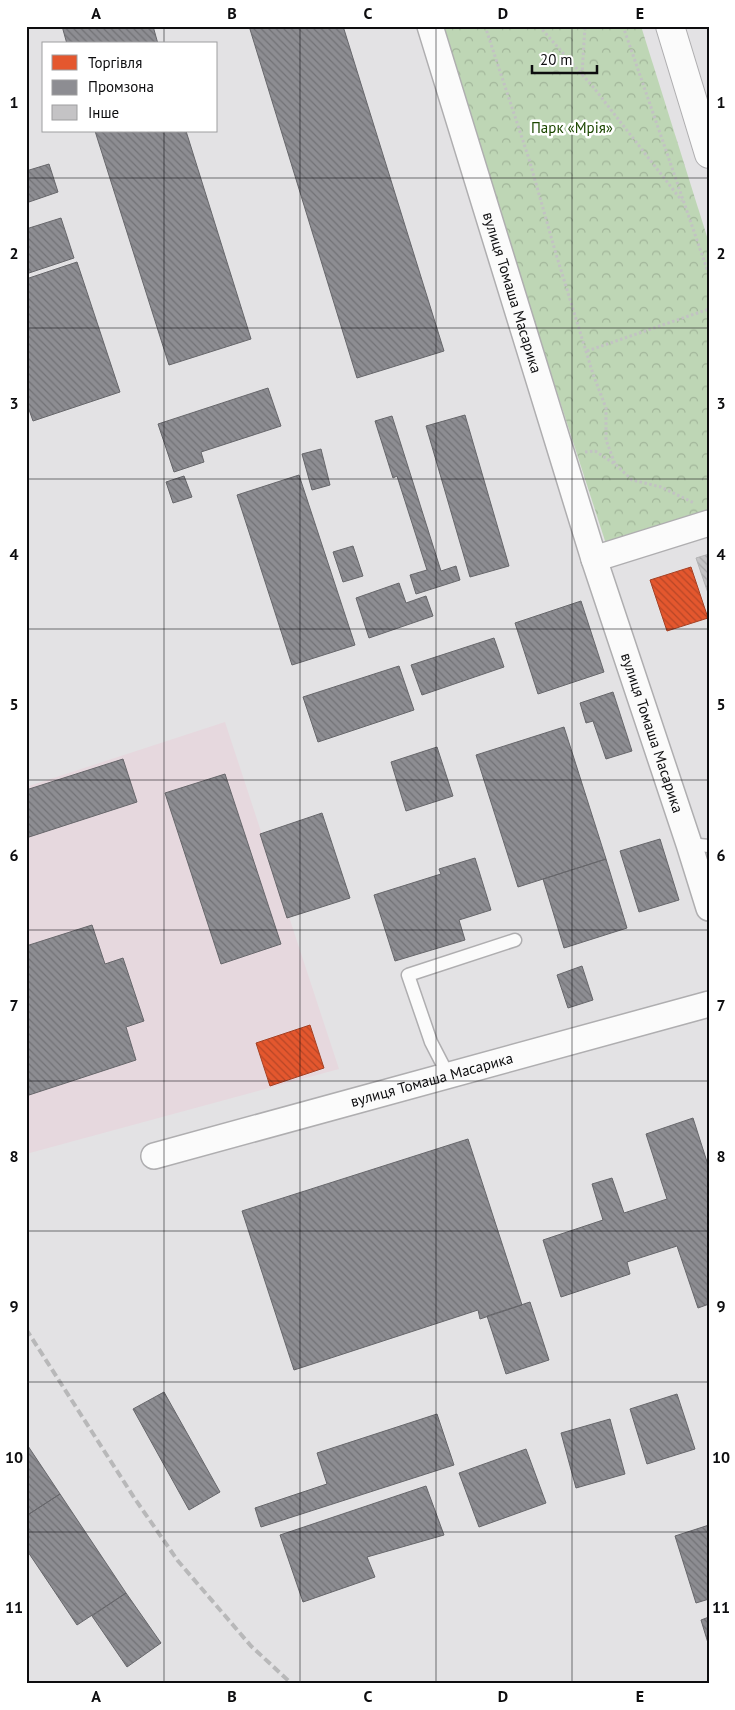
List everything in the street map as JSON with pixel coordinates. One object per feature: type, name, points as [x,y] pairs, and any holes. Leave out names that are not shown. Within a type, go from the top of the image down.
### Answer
[{"type":"main road","points":[[670,26],[709,154]]},
{"type":"street","name":"вулиця Томаша Масарика","points":[[430,26],[594,559],[699,845],[709,908]]},
{"type":"street","points":[[594,559],[704,514]]},
{"type":"street","name":"вулиця Томаша Масарика","points":[[154,1156],[709,1004]]},
{"type":"lane","points":[[448,1075],[430,1042],[408,975],[515,940]]},
{"type":"path","points":[[485,26],[529,159],[593,374],[606,408],[606,440],[615,464]]},
{"type":"path","points":[[539,26],[582,75],[684,204]]},
{"type":"path","points":[[582,75],[585,26]]},
{"type":"path","points":[[623,26],[709,276]]},
{"type":"path","points":[[587,351],[709,308]]},
{"type":"path","points":[[562,455],[595,451],[615,464],[632,480],[661,486],[704,514]]},
{"type":"shaded area","points":[[225,722],[339,1069],[26,1154],[26,787]]},
{"type":"green space","name":"Парк «Мрія»","points":[[439,26],[641,26],[709,243],[709,514],[606,544]]},
{"type":"building: Торгівля","points":[[691,567],[708,618],[667,631],[650,580]]},
{"type":"building: Торгівля","points":[[310,1025],[324,1068],[270,1086],[256,1043]]},
{"type":"building: Промзона","points":[[62,26],[153,26],[157,42],[66,42]]},
{"type":"building: Промзона","points":[[249,26],[343,26],[444,351],[357,378]]},
{"type":"building: Промзона","points":[[95,132],[186,132],[251,339],[169,365]]},
{"type":"building: Промзона","points":[[49,164],[58,192],[26,203],[26,171]]},
{"type":"building: Промзона","points":[[61,218],[74,258],[26,274],[26,229]]},
{"type":"building: Промзона","points":[[77,262],[120,392],[33,421],[26,401],[26,279]]},
{"type":"building: Промзона","points":[[268,388],[281,426],[201,452],[204,462],[174,472],[158,424]]},
{"type":"building: Промзона","points":[[465,415],[509,566],[470,577],[426,426]]},
{"type":"building: Промзона","points":[[392,416],[441,571],[456,566],[460,580],[416,594],[410,575],[427,570],[397,476],[393,478],[375,421]]},
{"type":"building: Промзона","points":[[321,449],[330,485],[312,490],[302,454]]},
{"type":"building: Промзона","points":[[299,475],[355,645],[292,665],[237,495]]},
{"type":"building: Промзона","points":[[184,476],[192,497],[173,503],[166,482]]},
{"type":"building: Промзона","points":[[353,546],[363,576],[343,582],[333,552]]},
{"type":"building: Промзона","points":[[399,583],[406,603],[426,596],[433,616],[369,638],[356,598]]},
{"type":"building: Промзона","points":[[581,601],[604,672],[538,694],[515,623]]},
{"type":"building: Промзона","points":[[494,638],[504,667],[422,695],[411,665]]},
{"type":"building: Промзона","points":[[399,666],[414,710],[318,742],[303,697]]},
{"type":"building: Промзона","points":[[613,692],[632,751],[606,759],[593,721],[586,723],[580,703]]},
{"type":"building: Промзона","points":[[564,727],[606,859],[518,887],[476,755]]},
{"type":"building: Промзона","points":[[437,747],[453,796],[406,811],[391,762]]},
{"type":"building: Промзона","points":[[123,759],[137,802],[26,838],[26,790]]},
{"type":"building: Промзона","points":[[225,774],[281,944],[221,964],[165,793]]},
{"type":"building: Промзона","points":[[322,813],[350,898],[287,918],[260,834]]},
{"type":"building: Промзона","points":[[660,839],[679,900],[639,912],[620,851]]},
{"type":"building: Промзона","points":[[475,858],[491,910],[459,920],[465,940],[395,961],[374,895],[441,874],[439,869]]},
{"type":"building: Промзона","points":[[606,859],[627,928],[564,948],[543,879]]},
{"type":"building: Промзона","points":[[92,925],[105,964],[123,958],[144,1021],[126,1027],[136,1060],[26,1096],[26,946]]},
{"type":"building: Промзона","points":[[582,966],[593,1000],[568,1008],[557,975]]},
{"type":"building: Промзона","points":[[693,1118],[709,1168],[709,1304],[698,1308],[677,1246],[627,1262],[630,1274],[561,1297],[543,1240],[603,1220],[592,1184],[612,1178],[624,1213],[667,1199],[646,1134]]},
{"type":"building: Промзона","points":[[468,1139],[522,1305],[480,1319],[478,1310],[294,1370],[242,1211]]},
{"type":"building: Промзона","points":[[530,1302],[549,1360],[506,1374],[487,1316]]},
{"type":"building: Промзона","points":[[164,1392],[220,1492],[189,1510],[133,1409]]},
{"type":"building: Промзона","points":[[677,1394],[695,1449],[647,1464],[630,1409]]},
{"type":"building: Промзона","points":[[437,1414],[454,1465],[261,1527],[255,1508],[327,1484],[317,1453]]},
{"type":"building: Промзона","points":[[610,1419],[625,1474],[576,1488],[561,1433]]},
{"type":"building: Промзона","points":[[26,1443],[60,1494],[26,1516]]},
{"type":"building: Промзона","points":[[526,1449],[546,1503],[479,1527],[459,1473]]},
{"type":"building: Промзона","points":[[426,1486],[444,1535],[367,1557],[375,1577],[303,1602],[280,1535]]},
{"type":"building: Промзона","points":[[60,1494],[126,1593],[77,1625],[26,1549],[26,1516]]},
{"type":"building: Промзона","points":[[709,1525],[709,1599],[696,1603],[675,1536]]},
{"type":"building: Промзона","points":[[126,1593],[161,1643],[127,1667],[92,1616]]},
{"type":"building: Промзона","points":[[709,1617],[709,1643],[708,1643],[701,1620]]},
{"type":"building: Інше","points":[[709,554],[709,596],[696,558]]},
{"type":"railway","points":[[26,1329],[135,1499],[178,1561],[251,1646],[292,1684]]}]
